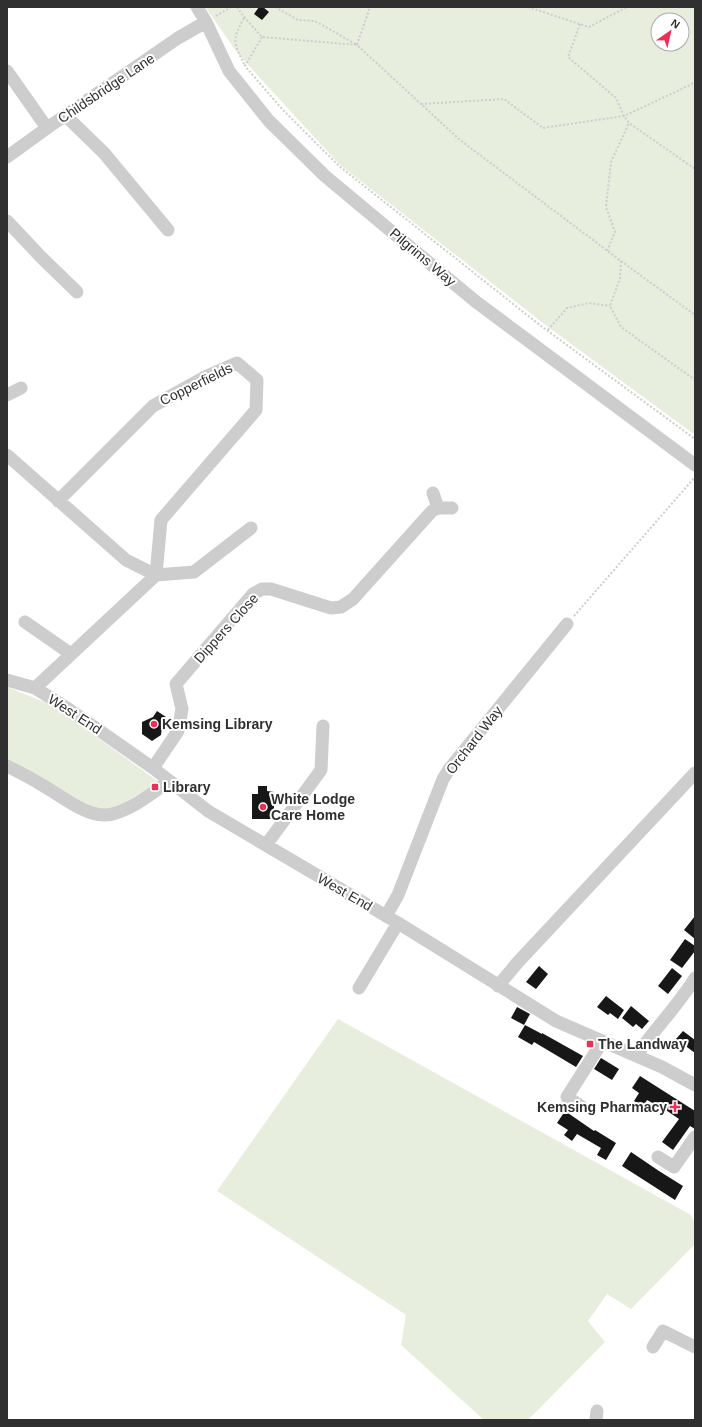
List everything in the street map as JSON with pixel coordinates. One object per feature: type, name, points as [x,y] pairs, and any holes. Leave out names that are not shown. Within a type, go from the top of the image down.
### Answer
[{"type":"street","name":"Pilgrims Way","points":[[197,7],[206,22],[229,71],[270,121],[325,176],[475,301],[695,465]]},
{"type":"street","name":"Childsbridge Lane","points":[[7,157],[178,38],[206,22]]},
{"type":"street","points":[[7,71],[47,128]]},
{"type":"street","points":[[66,116],[104,153],[168,230]]},
{"type":"street","points":[[7,221],[77,292]]},
{"type":"street","name":"Copperfields","points":[[58,501],[153,406],[205,377],[237,363],[257,380],[256,410],[161,520],[156,575]]},
{"type":"street","points":[[7,395],[21,388]]},
{"type":"street","points":[[7,455],[126,560],[156,575],[194,572],[251,528]]},
{"type":"street","name":"Dippers Close","points":[[153,768],[178,732],[182,709],[176,684],[253,594],[262,590],[271,589],[331,608],[341,607],[353,598],[432,511],[445,508],[433,493]]},
{"type":"street","points":[[35,688],[156,575]]},
{"type":"street","points":[[25,622],[71,654]]},
{"type":"street","name":"Orchard Way","points":[[386,916],[398,895],[443,779],[450,768],[567,624]]},
{"type":"street","name":"West End","points":[[7,680],[35,688],[70,710],[153,768],[208,811],[398,923],[556,1021],[602,1042],[637,1055],[662,1067],[695,1086]]},
{"type":"street","points":[[266,845],[321,770],[323,726]]},
{"type":"street","points":[[7,766],[36,781],[86,811],[97,815],[114,814],[128,808],[155,792],[169,780]]},
{"type":"street","points":[[498,986],[518,962],[695,773]]},
{"type":"street","points":[[359,988],[398,923]]},
{"type":"street","points":[[637,1055],[647,1040],[685,994],[695,978]]},
{"type":"street","points":[[582,1107],[567,1097],[602,1042]]},
{"type":"street","points":[[658,1157],[674,1167],[695,1137]]},
{"type":"street","points":[[653,1347],[663,1331],[695,1347]]},
{"type":"path","points":[[206,22],[230,7]]},
{"type":"path","points":[[237,7],[262,37],[357,45]]},
{"type":"path","points":[[275,7],[298,20],[315,21],[357,45],[460,140],[607,251],[695,315]]},
{"type":"path","points":[[357,45],[370,7]]},
{"type":"path","points":[[528,7],[589,27],[627,7]]},
{"type":"path","points":[[245,18],[236,31],[235,46],[245,66],[282,109],[339,166],[547,331],[695,439]]},
{"type":"path","points":[[580,24],[568,57],[616,98],[624,116],[629,123],[695,169]]},
{"type":"path","points":[[245,66],[262,37]]},
{"type":"path","points":[[421,104],[504,99],[543,128],[624,116],[695,82]]},
{"type":"path","points":[[607,251],[615,232],[606,207],[611,162],[629,123]]},
{"type":"path","points":[[621,261],[620,278],[610,306],[622,327],[695,380]]},
{"type":"path","points":[[547,331],[567,308],[589,303],[610,306]]},
{"type":"path","points":[[567,624],[695,477]]},
{"type":"green space","points":[[695,7],[695,435],[548,327],[339,164],[238,54],[206,8]]},
{"type":"green space","points":[[7,687],[52,705],[159,782],[111,811],[89,810],[7,764]]},
{"type":"green space","points":[[338,1019],[691,1215],[695,1224],[695,1244],[631,1309],[607,1294],[588,1321],[605,1342],[528,1420],[484,1420],[401,1345],[406,1315],[217,1191]]},
{"type":"building","points":[[259,7],[263,7],[269,12],[262,20],[254,14]]},
{"type":"building","name":"Kemsing Library","points":[[157,711],[166,717],[165,726],[162,727],[161,735],[152,741],[142,734],[142,722],[153,717]]},
{"type":"building","name":"White Lodge Care Home","points":[[258,786],[267,786],[267,791],[274,792],[274,819],[252,819],[252,794],[258,794]]},
{"type":"building","points":[[695,916],[695,939],[684,930]]},
{"type":"building","points":[[685,939],[695,946],[695,951],[682,968],[670,960]]},
{"type":"building","points":[[539,966],[548,974],[536,989],[526,982]]},
{"type":"building","points":[[672,968],[682,976],[668,994],[658,986]]},
{"type":"building","points":[[606,996],[624,1010],[618,1019],[610,1013],[608,1015],[597,1007]]},
{"type":"building","points":[[631,1006],[649,1021],[642,1029],[636,1024],[633,1027],[622,1018]]},
{"type":"building","points":[[517,1007],[530,1014],[524,1025],[511,1018]]},
{"type":"building","points":[[525,1025],[583,1056],[576,1067],[534,1042],[532,1045],[518,1037]]},
{"type":"building","points":[[683,1031],[695,1040],[695,1053],[676,1039]]},
{"type":"building","points":[[601,1058],[619,1069],[612,1080],[594,1069]]},
{"type":"building","points":[[640,1076],[695,1111],[695,1129],[690,1126],[673,1150],[662,1142],[679,1119],[657,1104],[656,1105],[647,1100],[643,1107],[634,1101],[639,1093],[632,1088]]},
{"type":"building","points":[[565,1111],[594,1131],[595,1130],[616,1143],[606,1160],[597,1155],[601,1148],[577,1134],[572,1141],[564,1135],[568,1130],[557,1123]]},
{"type":"building","points":[[631,1152],[683,1186],[675,1200],[622,1166]]},
{"type":"place","name":"Kemsing Library","points":[[154,724]]},
{"type":"place","name":"Library","points":[[155,787]]},
{"type":"place","name":"White Lodge Care Home","points":[[263,807]]},
{"type":"place","name":"The Landway","points":[[590,1044]]},
{"type":"place","name":"Kemsing Pharmacy","points":[[675,1107]]}]
